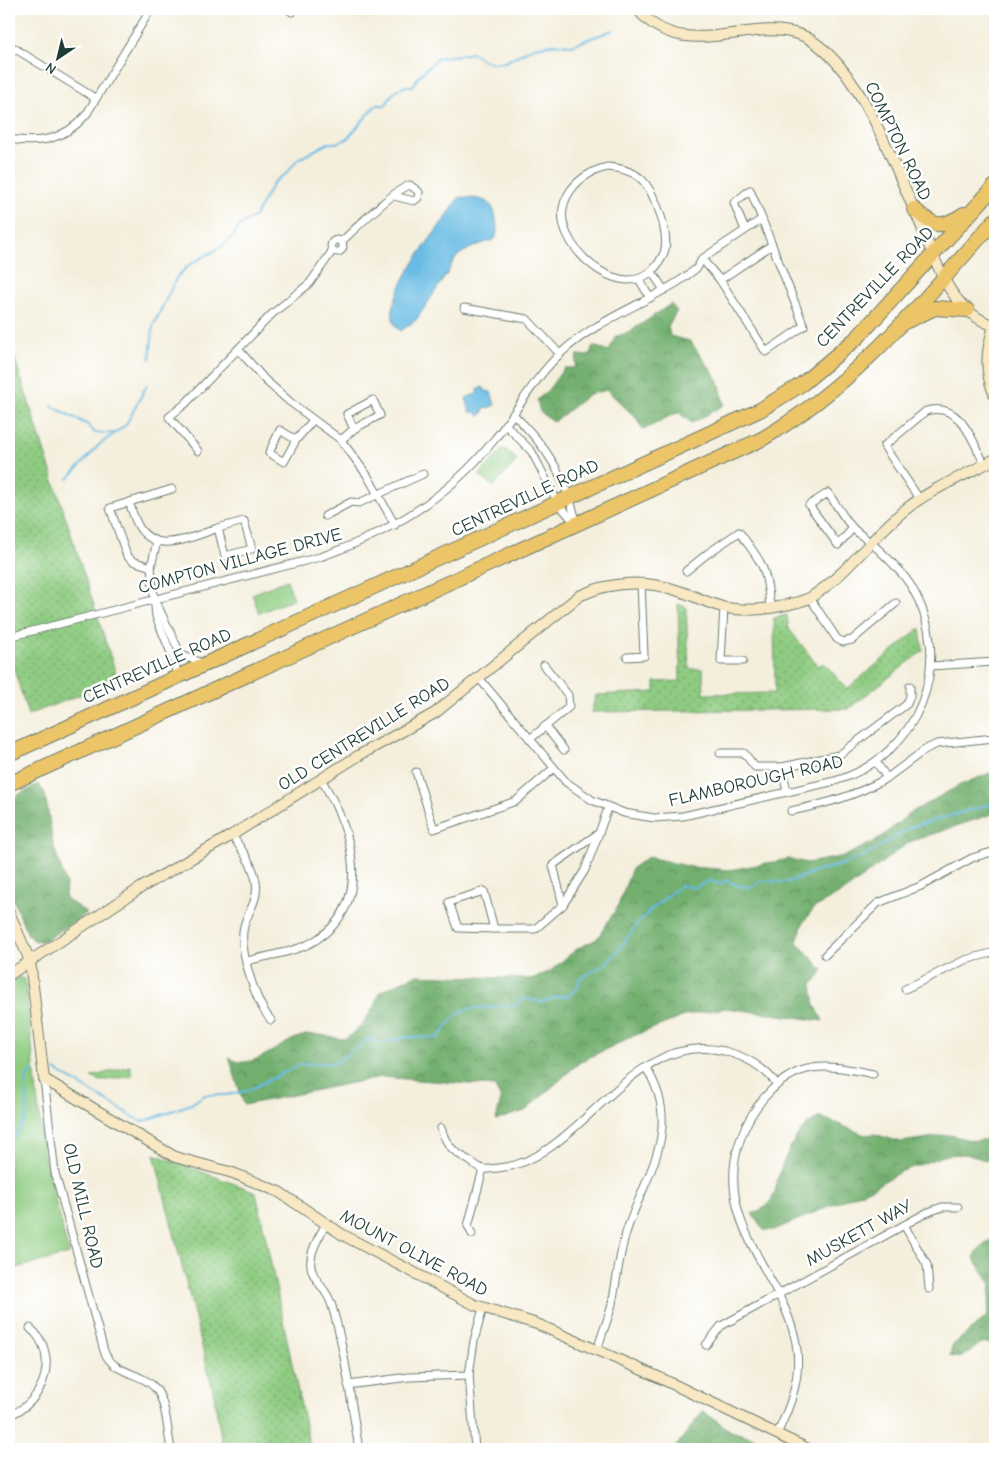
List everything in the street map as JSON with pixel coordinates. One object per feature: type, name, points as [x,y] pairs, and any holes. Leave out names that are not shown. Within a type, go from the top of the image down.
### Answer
[{"type":"highway","name":"CENTREVILLE ROAD","points":[[9,754],[749,416],[802,384],[858,337],[995,186]]},
{"type":"highway","points":[[914,209],[928,221],[937,225],[944,225],[979,204]]},
{"type":"highway","points":[[9,784],[716,461],[783,427],[854,373],[902,324],[995,220]]},
{"type":"highway","points":[[902,324],[934,309],[967,310]]},
{"type":"street","points":[[9,139],[34,142],[56,138],[75,126],[95,98],[151,9]]},
{"type":"street","name":"COMPTON ROAD","points":[[637,9],[658,28],[686,37],[775,31],[794,33],[810,39],[839,65],[864,101],[914,209],[943,278],[967,310],[980,320],[995,326],[988,346],[987,366],[995,396]]},
{"type":"street","points":[[9,45],[95,98]]},
{"type":"street","points":[[608,167],[626,169],[641,178],[652,192],[666,237],[666,251],[652,272],[639,278],[628,281],[602,273],[580,252],[566,233],[563,212],[568,193],[581,177],[595,169],[608,167]]},
{"type":"street","points":[[702,259],[720,280],[766,352],[804,326],[750,190],[734,204],[745,230]]},
{"type":"street","points":[[198,450],[169,416],[185,404],[272,314],[310,283],[333,250],[342,250],[342,241],[394,196]]},
{"type":"street","name":"COMPTON VILLAGE DRIVE","points":[[9,637],[320,557],[354,546],[395,525],[450,487],[485,452],[542,373],[560,354],[589,332],[664,290],[697,268],[702,259],[762,219]]},
{"type":"street","points":[[720,280],[772,245]]},
{"type":"street","points":[[652,272],[664,290]]},
{"type":"street","points":[[639,278],[650,298]]},
{"type":"street","points":[[464,308],[527,319],[560,354]]},
{"type":"street","points":[[239,350],[269,383],[313,420],[341,440],[362,468],[395,525]]},
{"type":"street","points":[[341,440],[354,429],[380,415],[372,400],[347,414],[354,429]]},
{"type":"street","points":[[920,500],[884,446],[926,411],[944,409],[957,416],[985,464]]},
{"type":"street","points":[[513,414],[544,445],[564,501],[577,525]]},
{"type":"street","points":[[296,440],[280,430],[269,453],[284,462],[296,440],[313,420]]},
{"type":"street","points":[[505,424],[523,441],[536,458],[577,525]]},
{"type":"street","name":"OLD CENTREVILLE ROAD","points":[[9,974],[142,886],[232,835],[321,779],[436,713],[559,610],[579,596],[607,586],[641,584],[681,591],[724,607],[750,610],[770,608],[810,598],[844,571],[894,519],[920,500],[995,459]]},
{"type":"street","points":[[325,516],[351,502],[359,504],[376,494],[423,474]]},
{"type":"street","points":[[151,567],[133,561],[122,548],[110,508],[172,489]]},
{"type":"street","name":"FLAMBOROUGH ROAD","points":[[480,678],[554,768],[579,792],[608,808],[640,816],[669,818],[844,778],[876,762],[891,750],[908,730],[921,706],[931,666],[929,635],[919,600],[901,572],[853,528],[828,493],[809,506],[838,545],[853,528]]},
{"type":"street","points":[[129,502],[140,529],[147,536],[157,541],[166,542],[218,528],[244,521],[252,549],[225,556],[218,528]]},
{"type":"street","points":[[686,571],[739,532],[759,559],[767,577],[770,608]]},
{"type":"street","points":[[157,541],[151,567],[156,617],[176,665],[175,678]]},
{"type":"street","points":[[627,657],[644,656],[641,584]]},
{"type":"street","points":[[810,598],[836,639],[843,642],[852,640],[896,604]]},
{"type":"street","points":[[155,600],[181,655],[205,664]]},
{"type":"street","points":[[724,607],[721,661],[743,662]]},
{"type":"street","points":[[931,666],[995,662]]},
{"type":"street","points":[[530,739],[569,706],[568,695],[544,665]]},
{"type":"street","points":[[720,753],[744,753],[755,767],[782,767],[839,755],[907,704],[910,696],[910,686]]},
{"type":"street","points":[[545,726],[564,750]]},
{"type":"street","points":[[791,811],[833,802],[860,793],[887,778],[926,749],[937,744],[994,738]]},
{"type":"street","points":[[876,762],[887,778]]},
{"type":"street","points":[[782,767],[787,792]]},
{"type":"street","points":[[416,772],[434,829],[516,801],[554,768]]},
{"type":"street","points":[[247,961],[292,950],[316,940],[334,924],[349,899],[354,872],[351,850],[340,811],[321,779]]},
{"type":"street","points":[[494,930],[484,891],[448,902],[458,928],[494,930],[536,929],[563,905],[586,870],[608,808]]},
{"type":"street","points":[[563,905],[553,865],[599,833]]},
{"type":"street","points":[[232,835],[250,864],[256,884],[255,901],[243,934],[247,961],[258,1002],[271,1020]]},
{"type":"street","points":[[825,955],[878,903],[921,886],[972,858],[995,851]]},
{"type":"street","name":"OLD MILL ROAD","points":[[9,912],[30,961],[55,1173],[106,1358],[119,1369],[146,1380],[156,1389],[160,1397],[171,1449]]},
{"type":"street","points":[[905,989],[965,960],[995,952]]},
{"type":"street","points":[[441,1128],[445,1143],[462,1157],[483,1169],[508,1167],[545,1150],[616,1088],[646,1068],[679,1052],[696,1048],[711,1049],[752,1061],[767,1072],[777,1084]]},
{"type":"street","points":[[777,1434],[792,1399],[797,1364],[792,1328],[778,1295],[742,1227],[736,1206],[733,1182],[736,1156],[745,1128],[758,1105],[777,1084],[799,1072],[820,1066],[838,1066],[873,1074]]},
{"type":"street","points":[[597,1352],[611,1307],[626,1234],[655,1163],[661,1142],[662,1112],[658,1094],[646,1068]]},
{"type":"street","name":"MOUNT OLIVE ROAD","points":[[44,1079],[175,1157],[233,1173],[269,1186],[326,1224],[446,1291],[483,1308],[537,1324],[597,1352],[656,1376],[808,1449]]},
{"type":"street","points":[[472,1234],[468,1226],[483,1169]]},
{"type":"street","name":"MUSKETT WAY","points":[[706,1345],[721,1326],[904,1225],[938,1208],[958,1207]]},
{"type":"street","points":[[326,1224],[315,1244],[310,1260],[314,1277],[331,1302],[348,1385],[358,1449]]},
{"type":"street","points":[[904,1225],[927,1266],[929,1289]]},
{"type":"street","points":[[475,1449],[468,1375],[474,1341],[483,1308]]},
{"type":"street","points":[[9,1415],[22,1409],[34,1400],[45,1377],[46,1364],[42,1346],[30,1328]]},
{"type":"street","points":[[348,1385],[409,1377],[468,1375]]},
{"type":"green space","points":[[671,304],[677,311],[668,326],[670,336],[690,341],[719,381],[724,405],[692,423],[679,413],[643,430],[636,418],[607,390],[589,394],[554,422],[540,412],[537,400],[548,390],[564,368],[575,368],[577,355],[589,356],[593,346],[609,351],[616,336],[636,328]]},
{"type":"green space","points":[[9,341],[118,680],[28,715],[9,652]]},
{"type":"green space","points":[[504,448],[517,460],[493,487],[479,475]]},
{"type":"green space","points":[[287,580],[294,599],[259,613],[252,594]]},
{"type":"green space","points":[[678,604],[686,607],[689,669],[703,669],[704,694],[775,693],[774,618],[787,615],[789,629],[818,666],[824,663],[847,689],[920,628],[923,651],[848,709],[591,712],[596,695],[655,692],[655,682],[680,681]]},
{"type":"green space","points":[[995,771],[995,813],[909,842],[849,888],[814,908],[803,923],[797,942],[823,970],[812,985],[815,1005],[823,1021],[726,1008],[687,1015],[631,1037],[580,1062],[525,1111],[496,1120],[501,1099],[494,1086],[381,1077],[244,1105],[229,1057],[247,1062],[266,1055],[296,1038],[306,1035],[345,1039],[367,1018],[380,992],[416,975],[531,979],[549,972],[578,948],[597,939],[618,906],[632,868],[648,857],[692,867],[730,870],[789,859],[807,863],[845,856],[879,839],[910,813],[960,785]]},
{"type":"green space","points":[[38,784],[45,793],[53,844],[66,884],[65,898],[87,913],[44,941],[35,941],[28,935],[9,890],[9,800]]},
{"type":"green space","points":[[20,977],[25,980],[43,1152],[69,1254],[9,1270],[9,982]]},
{"type":"green space","points":[[130,1066],[132,1076],[101,1081],[91,1077]]},
{"type":"green space","points":[[821,1117],[865,1135],[874,1134],[901,1142],[949,1135],[976,1141],[995,1138],[995,1163],[966,1154],[946,1155],[900,1172],[874,1187],[774,1230],[764,1230],[752,1214],[766,1205],[773,1197],[784,1160],[799,1133],[813,1120]]},
{"type":"green space","points":[[154,1154],[256,1192],[310,1449],[223,1449],[213,1390]]},
{"type":"green space","points":[[995,1236],[995,1345],[983,1342],[960,1358],[950,1356],[952,1346],[988,1315],[991,1284],[974,1258],[978,1250]]},
{"type":"green space","points":[[703,1411],[731,1431],[792,1449],[674,1449]]},
{"type":"water","points":[[460,197],[479,199],[489,203],[495,212],[497,234],[495,239],[469,249],[456,258],[417,319],[401,331],[393,321],[393,307],[399,290],[408,271]]},
{"type":"water","points":[[483,387],[486,391],[491,392],[495,405],[483,410],[483,413],[479,416],[475,412],[470,412],[466,398],[478,393],[477,389]]},
{"type":"waterway","points":[[655,13],[678,9]]},
{"type":"waterway","points":[[150,359],[153,326],[177,277],[189,265],[223,246],[234,235],[240,225],[255,216],[274,182],[287,173],[297,160],[328,143],[336,143],[347,139],[376,105],[386,105],[400,88],[413,86],[418,77],[438,58],[473,53],[482,60],[494,63],[505,62],[534,47],[554,44],[573,45],[613,30]]},
{"type":"waterway","points":[[68,479],[100,444],[126,425],[147,385]]},
{"type":"waterway","points":[[52,406],[88,425],[95,433],[113,433]]},
{"type":"waterway","points":[[55,1070],[142,1122],[191,1104],[205,1095],[227,1095],[247,1091],[301,1064],[336,1063],[368,1039],[381,1043],[409,1037],[438,1038],[454,1017],[466,1009],[516,1005],[522,999],[542,1002],[560,996],[567,997],[579,986],[579,979],[604,965],[618,951],[637,924],[655,906],[681,885],[694,888],[708,881],[722,884],[725,880],[740,886],[752,887],[759,881],[788,882],[843,864],[872,852],[911,827],[995,803]]},
{"type":"waterway","points":[[9,1143],[25,1118],[27,1112],[26,1077],[33,1071]]}]
